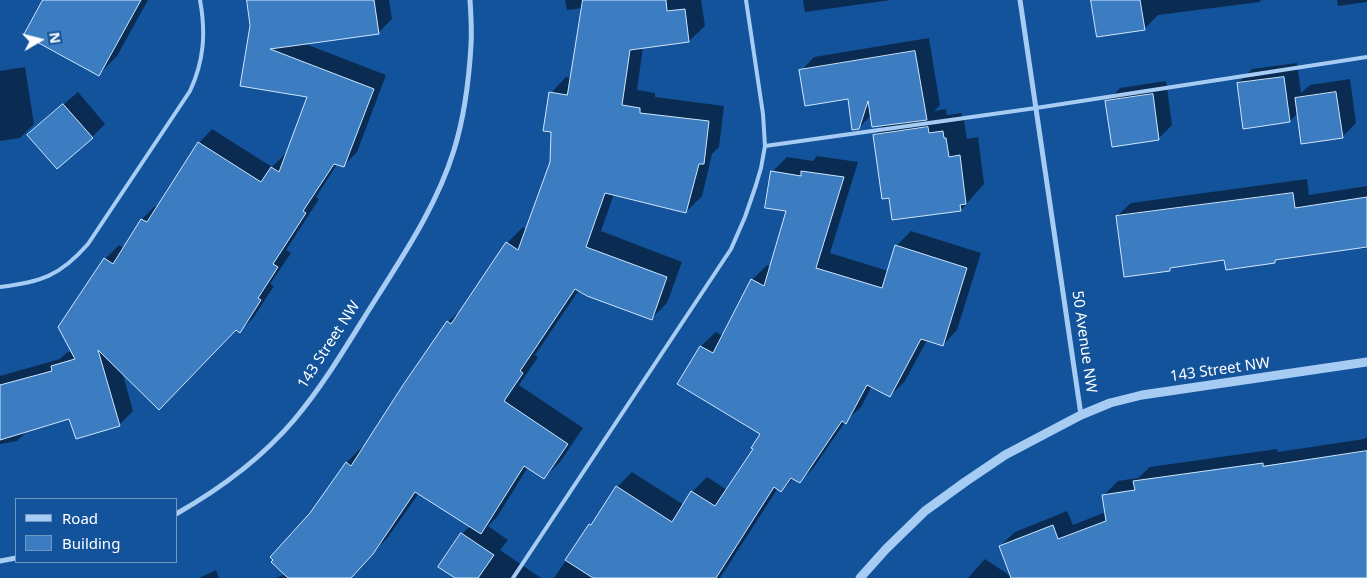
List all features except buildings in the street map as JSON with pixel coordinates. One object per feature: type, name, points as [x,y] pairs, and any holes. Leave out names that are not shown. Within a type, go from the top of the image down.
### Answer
[{"type":"street","name":"143 Street NW","points":[[178,513],[236,476],[294,420],[319,386],[413,240],[438,195],[454,150],[468,81],[472,44],[470,0]]},
{"type":"street","name":"50 Avenue NW","points":[[860,578],[886,549],[925,511],[1005,455],[1081,415],[1020,0]]},
{"type":"street","name":"143 Street NW","points":[[1081,415],[1110,403],[1142,396],[1367,362]]},
{"type":"street","points":[[0,561],[15,558]]},
{"type":"lane","points":[[0,287],[45,278],[75,258],[88,244],[190,92],[200,64],[203,46],[203,16],[200,0]]},
{"type":"lane","points":[[513,578],[731,249],[745,217],[761,168],[765,146],[763,114],[746,0]]},
{"type":"lane","points":[[765,146],[1036,108],[1367,57]]}]
